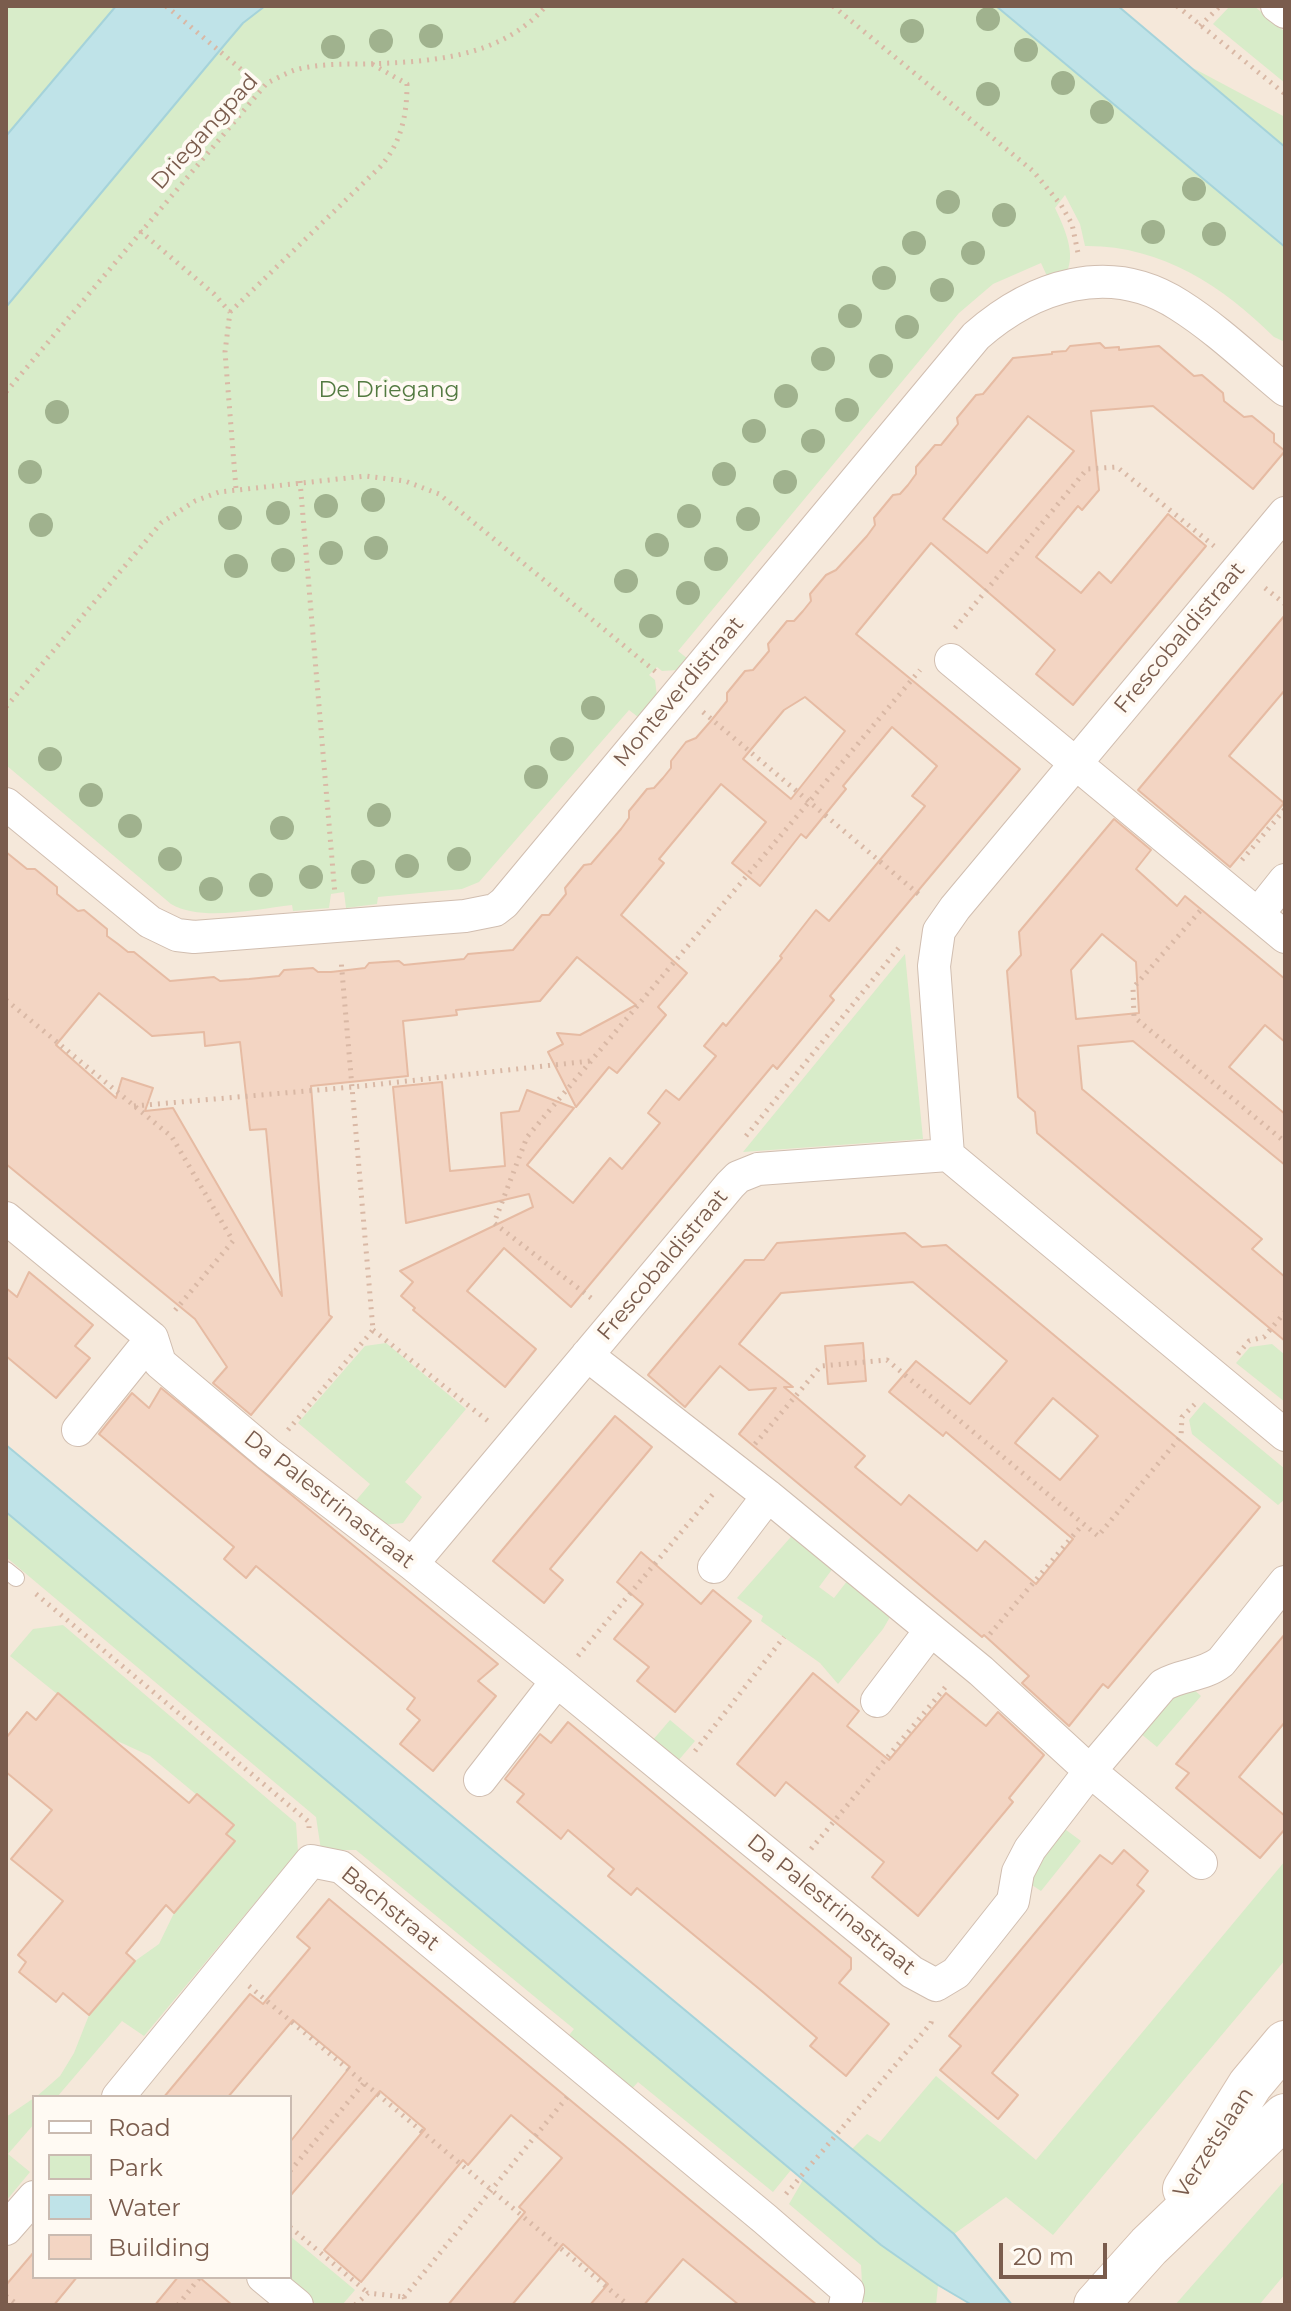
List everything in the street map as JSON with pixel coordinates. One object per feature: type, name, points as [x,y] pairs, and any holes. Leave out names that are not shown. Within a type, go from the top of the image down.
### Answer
[{"type":"main road","name":"Verzetslaan","points":[[1149,2246],[1250,2085],[1285,2043]]},
{"type":"main road","name":"Verzetslaan","points":[[1096,2305],[1149,2246],[1285,2116]]},
{"type":"street","points":[[1277,6],[1285,12]]},
{"type":"street","name":"Monteverdistraat","points":[[6,804],[150,922],[177,935],[194,937],[338,927],[465,916],[495,910],[504,903],[976,336],[1000,314],[1042,292],[1082,283],[1142,288],[1176,303],[1209,326],[1285,390]]},
{"type":"street","name":"Frescobaldistraat","points":[[943,924],[1285,513]]},
{"type":"street","points":[[941,653],[1285,937]]},
{"type":"street","points":[[1258,914],[1285,880]]},
{"type":"street","points":[[943,924],[934,966],[948,1155],[1285,1435]]},
{"type":"street","name":"Frescobaldistraat","points":[[412,1564],[738,1177],[758,1169],[948,1155]]},
{"type":"street","name":"Da Palestrinastraat","points":[[6,1218],[152,1338],[160,1363],[268,1454],[412,1564],[912,1972],[936,1985],[956,1973],[1013,1901],[1018,1872],[1030,1849],[1090,1771],[1163,1685],[1177,1677],[1209,1672],[1221,1662],[1285,1582]]},
{"type":"street","points":[[78,1430],[152,1338]]},
{"type":"street","points":[[587,1355],[768,1496],[981,1671],[1090,1771],[1201,1863]]},
{"type":"street","points":[[714,1567],[768,1496]]},
{"type":"street","points":[[877,1701],[930,1631]]},
{"type":"street","points":[[480,1780],[557,1681]]},
{"type":"street","name":"Bachstraat","points":[[120,2095],[311,1861],[341,1867],[848,2291],[845,2305]]},
{"type":"street","points":[[6,2229],[32,2199]]},
{"type":"street","points":[[265,2279],[297,2305]]},
{"type":"path","points":[[166,6],[262,87]]},
{"type":"path","name":"Driegangpad","points":[[6,392],[262,87],[296,70],[335,65],[418,63],[473,52],[522,30],[546,6]]},
{"type":"path","points":[[833,6],[1049,187],[1072,224],[1082,283]]},
{"type":"path","points":[[1177,6],[1285,94]]},
{"type":"path","points":[[1200,26],[1220,6]]},
{"type":"path","points":[[236,489],[225,352],[230,312],[395,150],[407,104],[407,84],[371,64]]},
{"type":"path","points":[[140,231],[214,294],[230,312]]},
{"type":"path","points":[[617,1318],[494,1223],[527,1137],[810,802],[941,653],[1087,469],[1117,467],[1240,567]]},
{"type":"path","points":[[6,707],[161,523],[195,501],[236,489],[366,476],[405,481],[439,494],[810,802],[943,924],[908,936],[735,1148],[738,1177]]},
{"type":"path","points":[[268,1454],[373,1330],[300,481]]},
{"type":"path","points":[[1285,809],[1133,988],[1134,1017],[1285,1142]]},
{"type":"path","points":[[6,1000],[172,1137],[233,1241],[152,1338]]},
{"type":"path","points":[[133,1106],[353,1087],[592,1061]]},
{"type":"path","points":[[557,1681],[821,1366],[887,1360],[1098,1536],[1181,1436],[1182,1417],[1218,1380],[1249,1341],[1264,1337],[1285,1312]]},
{"type":"path","points":[[373,1330],[514,1442]]},
{"type":"path","points":[[790,1875],[1083,1524]]},
{"type":"path","points":[[11,1574],[309,1822],[311,1861]]},
{"type":"path","points":[[675,1778],[784,1637]]},
{"type":"path","points":[[225,1966],[628,2305]]},
{"type":"path","points":[[793,2186],[931,2023],[936,1985]]},
{"type":"path","points":[[404,2297],[588,2071]]},
{"type":"path","points":[[292,2169],[364,2083]]},
{"type":"path","points":[[292,2229],[368,2293],[404,2297]]},
{"type":"path","points":[[178,2305],[198,2279]]},
{"type":"path","points":[[355,2305],[368,2293]]},
{"type":"path","points":[[6,2296],[18,2305]]},
{"type":"path","points":[[404,2297],[406,2305]]},
{"type":"path","points":[[612,2305],[618,2297]]},
{"type":"shaded area","points":[[6,6],[1285,6],[1285,2305],[6,2305]]},
{"type":"green space","name":"De Driegang","points":[[6,6],[1056,6],[1131,119],[1285,247],[1285,342],[1274,337],[1234,301],[1188,272],[1139,253],[1085,246],[1080,224],[1065,195],[1055,208],[1069,246],[1068,269],[1047,276],[1041,263],[993,284],[959,313],[678,651],[688,659],[678,670],[662,671],[657,667],[649,675],[655,680],[657,696],[638,717],[629,710],[479,882],[462,889],[378,897],[377,904],[346,908],[344,892],[331,894],[329,908],[293,911],[292,905],[214,913],[184,909],[171,904],[6,765]]},
{"type":"green space","points":[[1230,6],[1254,6],[1285,32],[1285,83],[1213,24]]},
{"type":"green space","points":[[1193,68],[1285,117],[1285,147]]},
{"type":"green space","points":[[905,954],[923,1139],[743,1152]]},
{"type":"green space","points":[[386,1343],[466,1409],[405,1482],[422,1497],[403,1523],[383,1525],[353,1504],[370,1484],[298,1423],[365,1346]]},
{"type":"green space","points":[[1272,1344],[1285,1355],[1285,1402],[1236,1363],[1250,1347]]},
{"type":"green space","points":[[1204,1402],[1285,1469],[1285,1499],[1278,1505],[1192,1434],[1189,1420]]},
{"type":"green space","points":[[6,1512],[795,2165],[773,2192],[638,2082],[629,2092],[566,2039],[574,2029],[356,1850],[321,1850],[316,1817],[6,1557]]},
{"type":"green space","points":[[797,1530],[836,1564],[819,1587],[834,1598],[851,1576],[886,1606],[890,1617],[838,1684],[820,1663],[761,1621],[763,1616],[737,1598]]},
{"type":"green space","points":[[63,1625],[296,1823],[298,1851],[144,2036],[122,2021],[59,2095],[38,2095],[60,2076],[74,2053],[89,2015],[135,1961],[159,1944],[174,1913],[234,1841],[226,1834],[233,1825],[150,1756],[113,1739],[10,1656],[33,1629]]},
{"type":"green space","points":[[1192,1688],[1201,1696],[1157,1747],[1140,1733],[1178,1689]]},
{"type":"green space","points":[[670,1720],[695,1741],[677,1762],[652,1741]]},
{"type":"green space","points":[[1062,1827],[1081,1841],[1041,1891],[1032,1885],[1029,1877],[1062,1833]]},
{"type":"green space","points":[[1285,1861],[1285,1960],[1053,2235],[1006,2197],[954,2234],[852,2149],[867,2134],[880,2142],[936,2076],[1036,2160]]},
{"type":"green space","points":[[32,2099],[32,2126],[8,2154],[30,2172],[6,2201],[6,2117]]},
{"type":"green space","points":[[803,2180],[881,2245],[938,2285],[936,2305],[863,2302],[861,2265],[789,2204]]},
{"type":"green space","points":[[1285,2180],[1285,2274],[1259,2305],[1175,2305]]},
{"type":"green space","points":[[292,2238],[355,2290],[342,2305],[317,2305],[286,2279],[292,2279]]},
{"type":"water","points":[[116,6],[265,6],[243,23],[6,307],[6,136]]},
{"type":"water","points":[[996,6],[1118,6],[1285,147],[1285,247]]},
{"type":"water","points":[[6,1445],[954,2234],[1012,2305],[972,2305],[881,2245],[6,1512]]},
{"type":"building","points":[[1100,343],[1105,348],[1119,347],[1119,350],[1159,346],[1194,376],[1202,375],[1223,393],[1224,401],[1244,417],[1252,416],[1274,434],[1274,442],[1285,451],[1253,489],[1153,406],[1091,411],[1099,490],[1082,510],[1078,506],[1036,557],[1081,593],[1099,572],[1111,583],[1168,514],[1206,546],[1073,705],[1036,674],[1055,650],[931,543],[856,634],[1020,769],[830,996],[834,1000],[777,1069],[773,1065],[571,1307],[504,1248],[467,1291],[536,1349],[505,1387],[413,1310],[415,1308],[401,1296],[413,1282],[400,1271],[533,1207],[529,1194],[406,1223],[393,1087],[442,1082],[450,1171],[505,1166],[501,1113],[519,1111],[527,1090],[574,1108],[527,1165],[573,1203],[610,1158],[622,1169],[660,1123],[648,1113],[666,1090],[679,1100],[716,1056],[704,1046],[745,1003],[816,910],[829,921],[925,806],[912,796],[937,766],[892,727],[843,786],[846,789],[806,838],[801,834],[760,886],[732,863],[766,822],[721,784],[659,859],[664,863],[621,915],[687,973],[658,1007],[666,1015],[617,1073],[609,1067],[576,1107],[548,1052],[563,1044],[557,1033],[580,1035],[636,1005],[577,957],[540,1001],[456,1010],[457,1015],[403,1021],[408,1076],[311,1086],[329,1315],[332,1317],[251,1415],[213,1383],[227,1367],[195,1319],[6,1164],[6,852],[27,869],[35,869],[57,887],[57,894],[107,929],[107,936],[128,952],[134,952],[170,981],[214,977],[220,981],[249,979],[279,976],[284,970],[313,968],[318,972],[331,972],[365,968],[369,963],[399,961],[404,965],[513,950],[542,915],[549,915],[584,865],[591,864],[621,829],[629,818],[629,811],[647,789],[654,788],[663,778],[671,768],[671,761],[686,742],[696,738],[710,722],[727,701],[727,693],[745,671],[753,670],[769,651],[768,644],[787,621],[794,621],[803,611],[811,601],[810,594],[826,575],[836,570],[867,536],[875,525],[874,518],[893,495],[900,494],[908,485],[916,474],[916,467],[935,445],[941,445],[976,395],[983,394],[1013,358],[1052,354],[1066,351],[1070,346]],"holes":[[[1028,416],[1074,451],[987,553],[943,519]],[[805,697],[845,731],[791,799],[743,759],[784,710]],[[99,993],[152,1036],[204,1032],[205,1046],[240,1042],[250,1130],[266,1129],[282,1296],[173,1108],[145,1111],[153,1088],[122,1078],[116,1098],[56,1045]]]},
{"type":"building","points":[[1285,615],[1285,690],[1229,756],[1284,803],[1230,867],[1138,790]]},
{"type":"building","points":[[1114,819],[1151,850],[1136,869],[1177,906],[1185,896],[1285,979],[1285,1042],[1265,1025],[1229,1067],[1285,1114],[1285,1165],[1133,1041],[1078,1046],[1082,1089],[1262,1239],[1252,1249],[1285,1277],[1285,1341],[1037,1133],[1035,1112],[1018,1097],[1007,971],[1021,955],[1019,932]],"holes":[[[1102,934],[1136,962],[1139,1013],[1076,1019],[1071,970]]]},
{"type":"building","points":[[905,1233],[922,1247],[946,1245],[1260,1507],[1108,1688],[1103,1684],[1069,1726],[1022,1683],[1029,1676],[984,1635],[982,1637],[739,1434],[776,1388],[749,1390],[720,1366],[685,1407],[648,1375],[745,1260],[764,1260],[777,1243]],"holes":[[[913,1282],[1007,1361],[970,1404],[916,1361],[889,1392],[943,1436],[946,1432],[1073,1539],[1036,1584],[985,1541],[977,1551],[909,1495],[901,1505],[855,1467],[865,1456],[784,1387],[793,1387],[739,1344],[781,1293]],[[1053,1398],[1098,1436],[1060,1480],[1015,1443]]]},
{"type":"building","points":[[29,1272],[93,1325],[75,1346],[90,1358],[56,1398],[6,1356],[6,1288],[17,1297]]},
{"type":"building","points":[[863,1343],[866,1381],[828,1384],[825,1346]]},
{"type":"building","points":[[161,1388],[498,1664],[478,1681],[496,1696],[433,1771],[400,1744],[420,1720],[407,1709],[415,1698],[256,1566],[246,1578],[224,1559],[234,1547],[99,1434],[132,1393],[149,1408]]},
{"type":"building","points":[[615,1416],[652,1447],[550,1569],[563,1580],[544,1603],[493,1561]]},
{"type":"building","points":[[641,1552],[701,1604],[713,1590],[751,1621],[675,1712],[637,1681],[649,1667],[614,1639],[643,1604],[617,1582]]},
{"type":"building","points":[[1285,1634],[1285,1722],[1239,1777],[1285,1816],[1285,1829],[1260,1858],[1176,1788],[1189,1773],[1176,1764]]},
{"type":"building","points":[[813,1673],[859,1711],[847,1726],[889,1760],[946,1693],[986,1726],[998,1712],[1044,1755],[1009,1798],[1013,1802],[918,1916],[872,1877],[884,1862],[786,1782],[775,1796],[737,1764]]},
{"type":"building","points":[[58,1693],[189,1803],[197,1794],[234,1825],[226,1834],[235,1841],[174,1913],[166,1905],[126,1953],[135,1961],[89,2015],[63,1993],[56,2002],[19,1972],[26,1962],[18,1955],[63,1901],[11,1859],[52,1810],[6,1772],[6,1738],[27,1712],[36,1720]]},
{"type":"building","points":[[568,1722],[851,1958],[851,1969],[839,1983],[889,2024],[846,2076],[810,2046],[817,2038],[763,1992],[637,1888],[631,1895],[608,1876],[614,1869],[568,1830],[561,1839],[517,1802],[524,1794],[505,1779],[540,1734],[551,1743]]},
{"type":"building","points":[[1124,1850],[1148,1871],[1137,1885],[1144,1891],[992,2073],[1018,2095],[998,2119],[940,2070],[961,2046],[949,2036],[1100,1855],[1112,1864]]},
{"type":"building","points":[[329,1899],[817,2305],[739,2305],[683,2259],[644,2305],[590,2305],[608,2284],[563,2244],[512,2305],[448,2305],[525,2212],[519,2207],[562,2158],[511,2115],[468,2165],[463,2160],[361,2282],[324,2250],[425,2129],[380,2091],[292,2194],[292,2140],[350,2067],[293,2020],[230,2095],[166,2095],[250,1994],[263,2004],[310,1948],[297,1937]]},
{"type":"building","points":[[32,2254],[32,2279],[75,2279],[54,2305],[6,2305],[6,2285]]},
{"type":"building","points":[[176,2279],[201,2279],[232,2305],[155,2305]]}]
